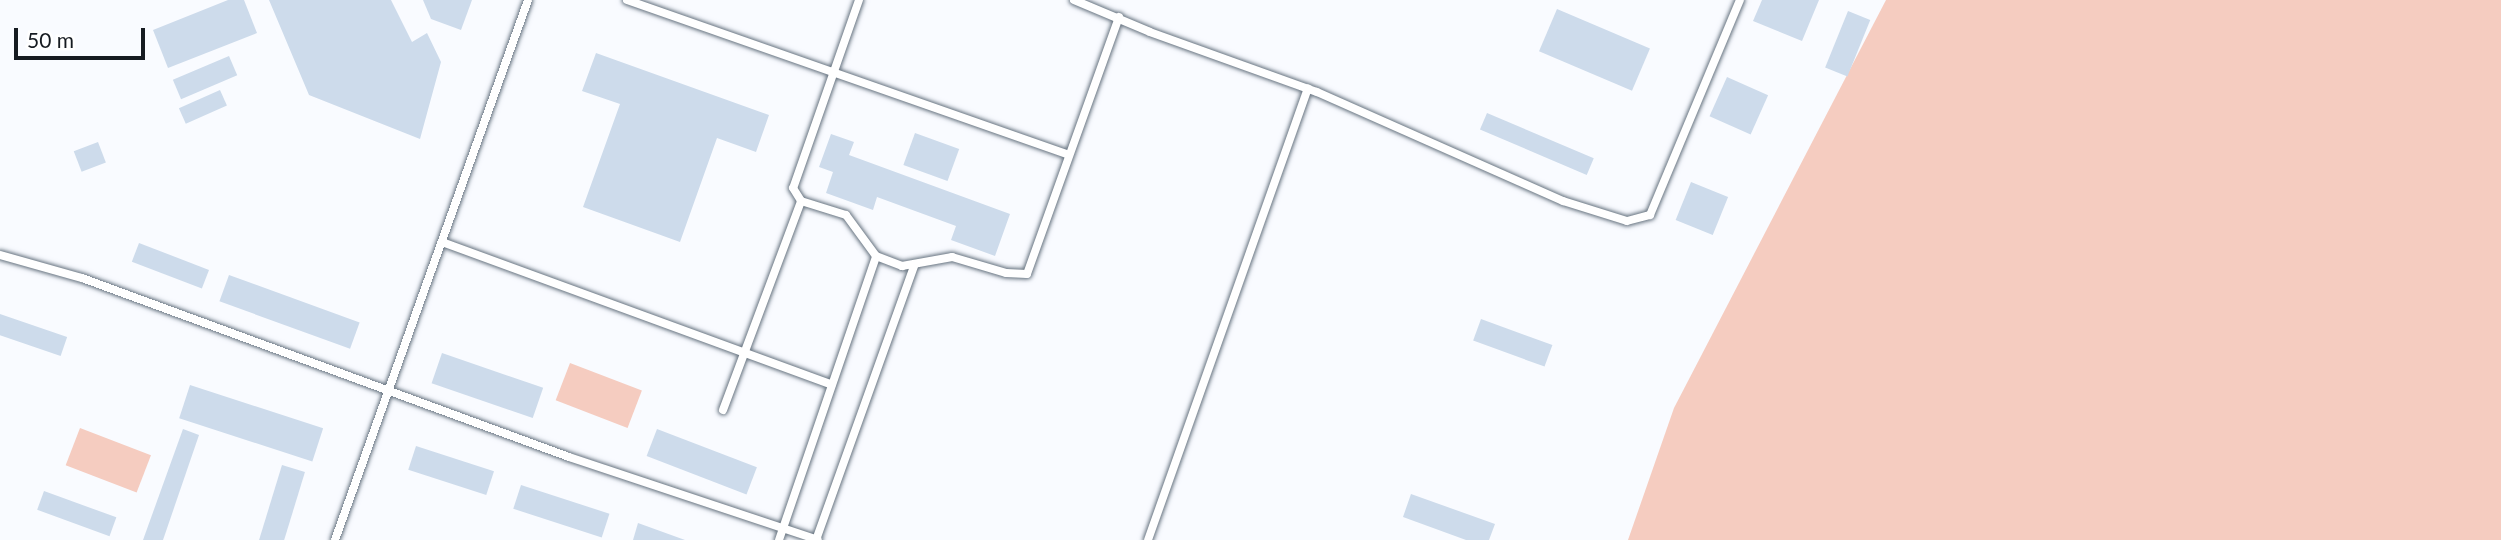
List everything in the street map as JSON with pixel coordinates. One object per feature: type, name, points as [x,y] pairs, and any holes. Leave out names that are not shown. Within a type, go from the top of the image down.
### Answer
[{"type":"lane","points":[[335,540],[528,0]]},
{"type":"lane","points":[[627,0],[1069,155]]},
{"type":"lane","points":[[859,0],[793,188],[801,201],[846,215],[876,256],[902,267],[952,257],[1006,273],[1027,274],[1119,18]]},
{"type":"lane","points":[[1074,0],[1308,88],[1563,201],[1627,221],[1650,215],[1740,0]]},
{"type":"lane","points":[[1148,540],[1308,88]]},
{"type":"lane","points":[[723,410],[801,201]]},
{"type":"lane","points":[[442,242],[832,385]]},
{"type":"lane","points":[[0,255],[82,278],[782,530],[817,540],[915,264]]},
{"type":"lane","points":[[779,540],[876,256]]},
{"type":"shaded area","points":[[1886,0],[2501,0],[2501,540],[1628,540],[1674,408]]},
{"type":"shaded area","points":[[570,363],[642,391],[628,428],[556,400]]},
{"type":"shaded area","points":[[80,428],[151,455],[137,493],[66,465]]},
{"type":"building","points":[[228,0],[244,0],[257,33],[168,68],[153,30]]},
{"type":"building","points":[[269,0],[391,0],[412,42],[427,33],[441,62],[420,139],[309,95]]},
{"type":"building","points":[[423,0],[472,0],[461,30],[431,19]]},
{"type":"building","points":[[1762,0],[1819,0],[1802,41],[1753,21]]},
{"type":"building","points":[[1557,9],[1650,48],[1632,91],[1539,51]]},
{"type":"building","points":[[1848,11],[1870,20],[1847,77],[1825,68]]},
{"type":"building","points":[[596,53],[769,115],[756,152],[717,138],[680,242],[583,207],[620,104],[582,91]]},
{"type":"building","points":[[229,56],[237,75],[181,99],[173,80]]},
{"type":"building","points":[[1727,77],[1768,95],[1751,135],[1710,116]]},
{"type":"building","points":[[220,90],[227,106],[186,124],[179,108]]},
{"type":"building","points":[[1487,113],[1594,158],[1587,175],[1480,130]]},
{"type":"building","points":[[915,133],[959,149],[948,181],[903,165]]},
{"type":"building","points":[[831,134],[854,142],[849,155],[1010,214],[995,256],[951,240],[956,226],[877,197],[873,210],[826,193],[833,172],[819,167]]},
{"type":"building","points":[[98,142],[106,163],[82,172],[74,151]]},
{"type":"building","points":[[1691,182],[1728,197],[1713,235],[1676,220]]},
{"type":"building","points":[[139,243],[209,270],[202,289],[132,262]]},
{"type":"building","points":[[229,275],[360,323],[350,349],[219,301]]},
{"type":"building","points":[[0,314],[67,337],[61,356],[0,335]]},
{"type":"building","points":[[1481,319],[1552,345],[1545,367],[1473,341]]},
{"type":"building","points":[[442,353],[543,388],[533,418],[432,383]]},
{"type":"building","points":[[190,385],[323,428],[312,462],[179,418]]},
{"type":"building","points":[[183,429],[199,435],[163,540],[143,540]]},
{"type":"building","points":[[657,429],[757,467],[747,494],[647,456]]},
{"type":"building","points":[[416,446],[494,471],[486,495],[408,470]]},
{"type":"building","points":[[282,465],[305,472],[284,540],[259,540]]},
{"type":"building","points":[[521,485],[609,514],[602,538],[513,509]]},
{"type":"building","points":[[44,491],[116,517],[110,536],[37,510]]},
{"type":"building","points":[[1411,494],[1495,524],[1489,540],[1466,540],[1403,517]]},
{"type":"building","points":[[638,523],[685,540],[633,540]]}]
